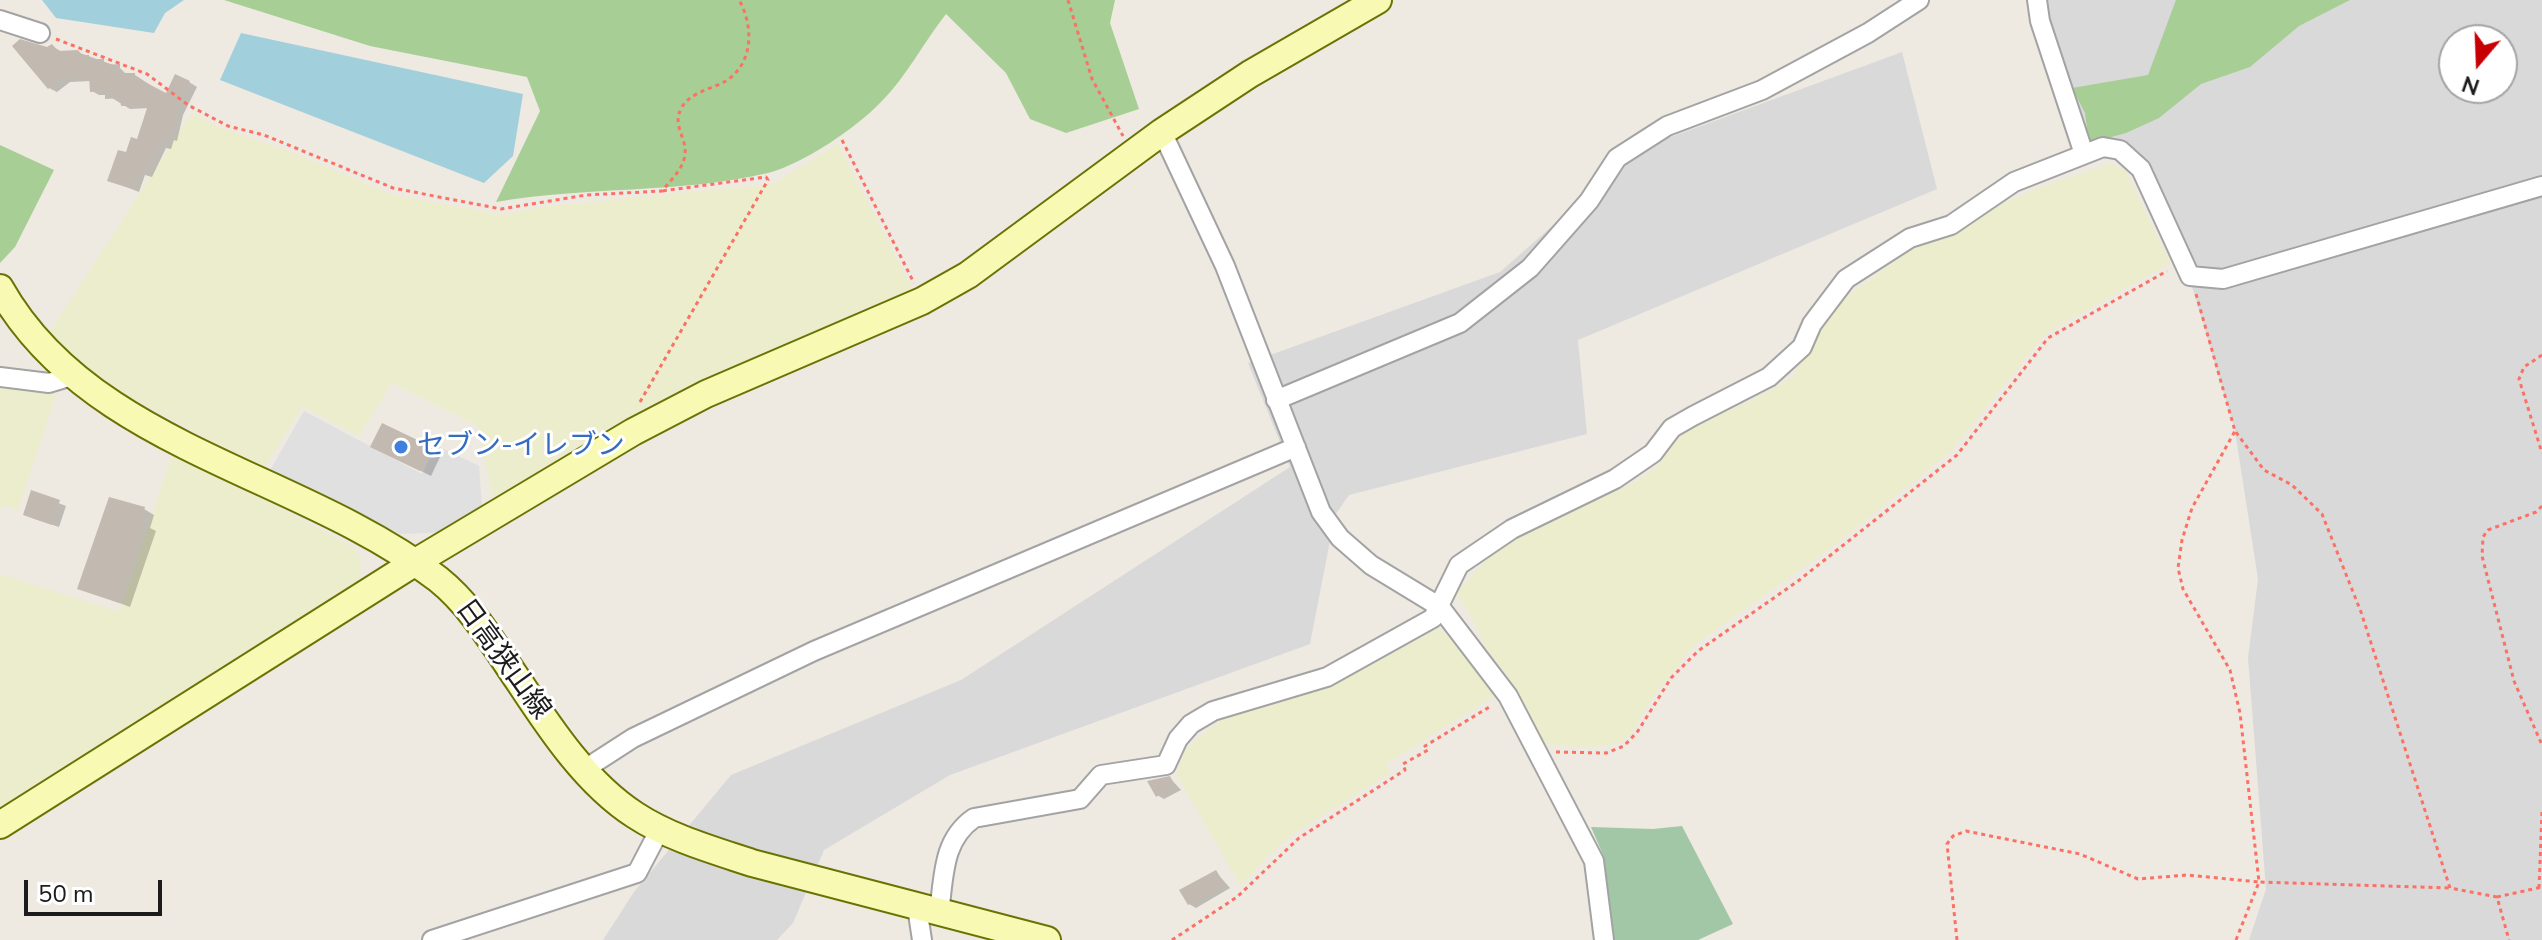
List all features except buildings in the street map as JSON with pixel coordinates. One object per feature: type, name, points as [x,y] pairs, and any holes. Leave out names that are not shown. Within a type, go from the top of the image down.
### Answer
[{"type":"street","points":[[0,825],[414,563],[633,432],[706,394],[922,301],[968,275],[1162,132],[1350,7],[1378,0]]},
{"type":"street","points":[[1276,400],[1460,323],[1530,268],[1589,201],[1617,158],[1667,126],[1762,90],[1868,33],[1919,0]]},
{"type":"street","points":[[2037,0],[2040,21],[2084,154]]},
{"type":"street","points":[[0,20],[40,33]]},
{"type":"street","points":[[1162,132],[1225,266],[1321,512],[1340,538],[1371,565],[1440,607],[1508,696],[1594,861],[1604,940]]},
{"type":"street","points":[[922,940],[950,841],[959,828],[974,818],[1080,799],[1101,775],[1166,765],[1178,739],[1191,724],[1213,711],[1327,677],[1433,618],[1459,565],[1512,529],[1615,479],[1653,453],[1672,428],[1769,377],[1802,347],[1812,324],[1846,279],[1910,238],[1951,225],[1996,192],[2103,147],[2120,150],[2135,160],[2188,270],[2223,279],[2542,186]]},
{"type":"street","name":"日高狭山線","points":[[0,288],[39,346],[72,376],[142,421],[331,516],[414,563],[462,601],[542,717],[585,769],[617,801],[660,829],[752,863],[1047,940]]},
{"type":"street","points":[[0,377],[49,383],[72,376]]},
{"type":"street","points":[[585,769],[633,738],[814,651],[1296,447]]},
{"type":"street","points":[[432,940],[637,873],[660,829]]},
{"type":"path","points":[[662,191],[683,164],[686,151],[676,120],[683,105],[726,81],[744,61],[749,46],[749,27],[739,0]]},
{"type":"path","points":[[1068,0],[1092,79],[1132,153]]},
{"type":"path","points":[[40,33],[147,74],[188,105],[228,126],[264,135],[393,188],[501,209],[574,197],[662,191],[766,177],[768,180],[724,261],[648,383],[637,408],[633,432]]},
{"type":"path","points":[[842,140],[922,301]]},
{"type":"path","points":[[1539,752],[1606,753],[1624,746],[1638,731],[1671,678],[1698,651],[1798,581],[1957,455],[2048,338],[2130,289],[2188,270],[2235,431],[2264,470],[2292,485],[2322,514],[2361,612],[2450,888]]},
{"type":"path","points":[[2542,355],[2524,367],[2519,379],[2542,453]]},
{"type":"path","points":[[2235,431],[2192,508],[2182,540],[2178,568],[2183,589],[2230,670],[2240,713],[2259,882],[2236,940]]},
{"type":"path","points":[[2542,506],[2536,512],[2488,530],[2483,537],[2482,556],[2514,681],[2542,745]]},
{"type":"path","points":[[1172,940],[1237,897],[1299,838],[1405,770],[1403,764],[1428,750],[1425,746],[1508,696]]},
{"type":"path","points":[[1957,940],[1947,844],[1953,836],[1966,831],[2080,854],[2138,879],[2187,875],[2259,882],[2450,888],[2497,897],[2540,887],[2542,811]]},
{"type":"path","points":[[2497,897],[2509,940]]},
{"type":"shaded area","points":[[2037,0],[2542,0],[2542,940],[2249,940],[2266,889],[2248,658],[2258,579],[2235,431],[2185,263],[2120,150],[2084,154]]},
{"type":"shaded area","points":[[1902,52],[1937,189],[1578,340],[1587,434],[1349,495],[1335,515],[1310,644],[950,775],[824,850],[793,923],[777,940],[603,940],[634,892],[731,775],[961,680],[1290,467],[1248,363],[1500,272],[1641,148]]},
{"type":"shaded area","points":[[304,411],[422,474],[436,445],[479,466],[482,506],[450,532],[400,534],[269,472]]},
{"type":"green space","points":[[224,0],[1115,0],[1110,23],[1139,109],[1066,133],[1030,119],[1006,73],[946,14],[899,82],[881,102],[843,134],[797,162],[768,173],[734,180],[496,202],[540,111],[527,77],[370,46]]},
{"type":"green space","points":[[2176,0],[2350,0],[2299,26],[2250,67],[2201,84],[2159,118],[2126,133],[2089,143],[2085,113],[2072,88],[2148,75]]},
{"type":"green space","points":[[192,113],[218,127],[296,154],[393,195],[503,215],[540,207],[773,184],[838,144],[914,292],[856,319],[796,339],[632,420],[493,499],[478,426],[392,383],[359,436],[302,406],[264,469],[102,382],[49,333]]},
{"type":"green space","points":[[0,145],[54,170],[15,247],[0,263]]},
{"type":"green space","points":[[2109,164],[2125,169],[2170,263],[2046,333],[1951,451],[1837,543],[1693,646],[1651,699],[1633,731],[1619,743],[1588,748],[1545,744],[1505,672],[1486,648],[1467,608],[1455,594],[1490,556],[1522,535],[1632,484],[1660,464],[1677,439],[1698,423],[1750,401],[1793,377],[1836,305],[1910,250],[1960,232],[1987,211],[2038,188]]},
{"type":"green space","points":[[0,384],[57,392],[18,510],[2,505],[0,511]]},
{"type":"green space","points":[[172,456],[243,487],[356,549],[361,562],[359,588],[0,814],[0,574],[119,612]]},
{"type":"green space","points":[[1439,628],[1466,654],[1494,696],[1386,764],[1391,772],[1293,834],[1241,886],[1176,774],[1187,748],[1222,719],[1330,687]]},
{"type":"green space","points":[[1682,826],[1733,924],[1698,940],[1613,940],[1604,857],[1591,827],[1653,829]]},
{"type":"water","points":[[42,0],[184,0],[165,13],[154,33],[56,18]]},
{"type":"water","points":[[241,33],[523,94],[513,156],[484,183],[220,80]]},
{"type":"place","name":"セブン-イレブン","points":[[401,447]]}]
